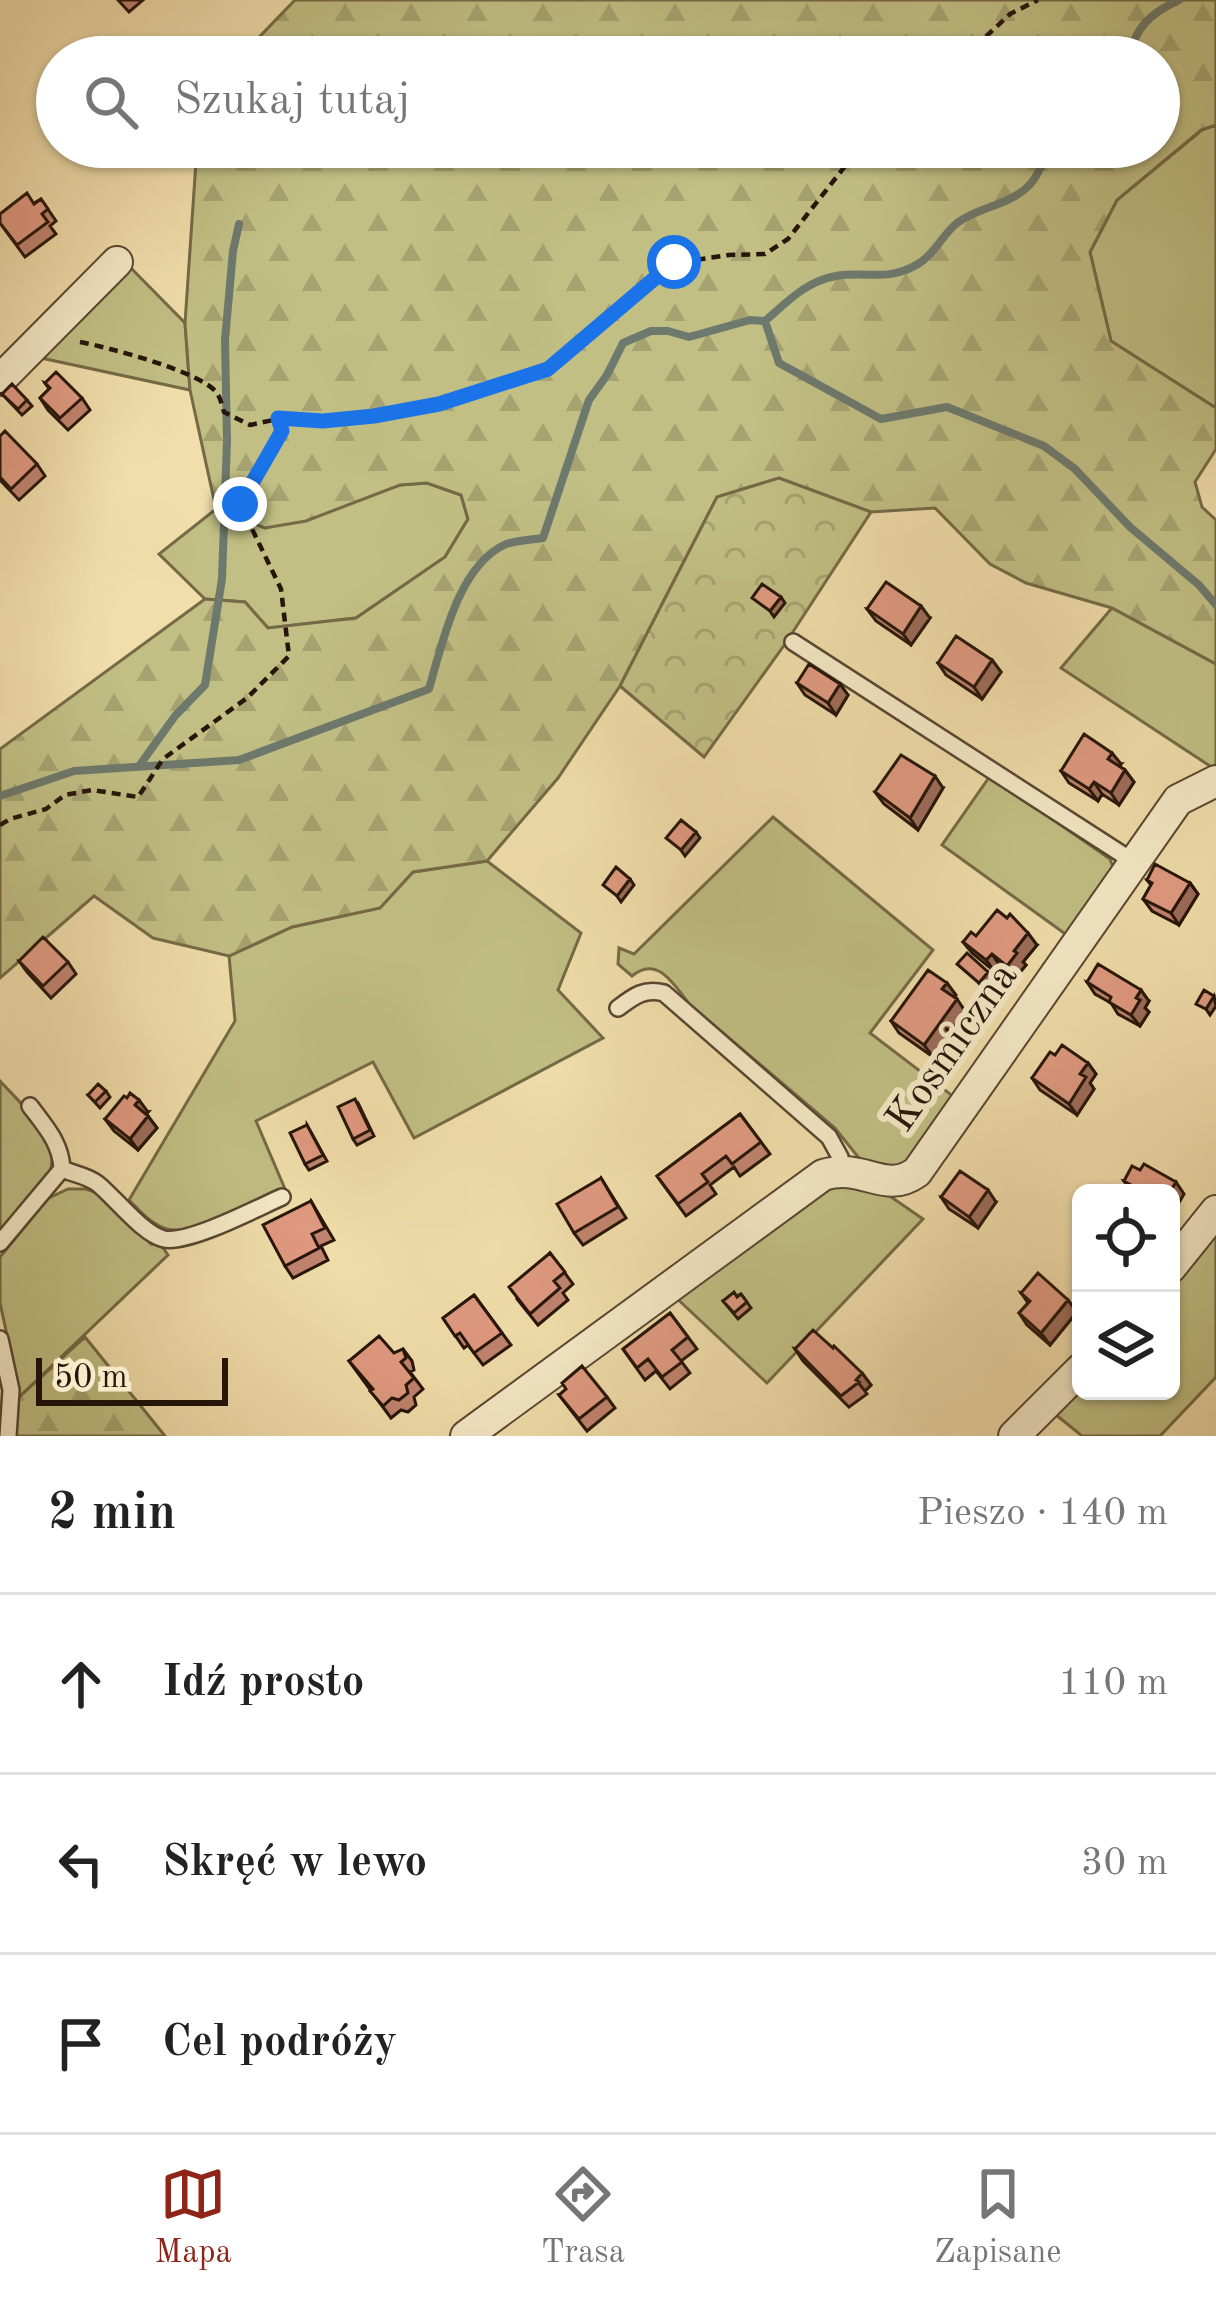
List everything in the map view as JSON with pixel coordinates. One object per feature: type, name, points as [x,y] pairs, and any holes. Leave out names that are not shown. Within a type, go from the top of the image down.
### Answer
[{"type":"street","points":[[0,380],[117,262]]},
{"type":"street","name":"Kosmiczna","points":[[839,1170],[891,1182],[917,1172],[1178,800],[1216,781]]},
{"type":"street","points":[[466,1436],[823,1175],[839,1170]]},
{"type":"street","points":[[1180,1257],[1216,1211]]},
{"type":"street","points":[[1014,1436],[1072,1378]]},
{"type":"lane","points":[[793,642],[1134,862]]},
{"type":"lane","points":[[618,1008],[637,994],[664,993],[829,1137],[840,1157],[839,1170]]},
{"type":"lane","points":[[0,1243],[62,1169],[56,1142],[30,1106]]},
{"type":"lane","points":[[62,1169],[92,1180],[162,1239],[180,1239],[282,1197]]},
{"type":"lane","points":[[0,1339],[10,1390],[8,1436]]},
{"type":"path","points":[[986,36],[1010,14],[1038,0]]},
{"type":"path","points":[[45,335],[151,361],[206,384],[218,394],[224,412],[250,425],[278,418],[323,421],[374,416],[439,404],[548,369],[674,262],[765,254],[788,239],[844,168]]},
{"type":"path","points":[[0,825],[46,809],[64,795],[92,790],[138,797],[163,759],[248,698],[289,656],[281,589],[240,504],[282,431],[278,418]]},
{"type":"green space","points":[[295,0],[1216,0],[1216,125],[1201,130],[1180,148],[1180,36],[260,36]]},
{"type":"green space","points":[[1216,125],[1216,408],[1111,341],[1090,252],[1117,200],[1156,168],[1180,168],[1180,148]]},
{"type":"green space","points":[[196,168],[1155,168],[1117,200],[1090,252],[1111,341],[1216,408],[1216,449],[1195,482],[1202,507],[1216,520],[1216,664],[1112,608],[1026,583],[990,564],[935,508],[871,512],[779,478],[717,497],[620,686],[558,778],[487,861],[413,872],[380,908],[292,927],[229,956],[153,938],[94,896],[0,978],[0,749],[205,599],[245,602],[268,628],[356,618],[445,557],[468,519],[461,495],[427,483],[400,485],[306,521],[265,528],[216,509],[190,390],[185,323]]},
{"type":"green space","points":[[126,263],[185,323],[190,390],[32,356]]},
{"type":"green space","points":[[779,478],[871,512],[704,757],[620,686],[717,497]]},
{"type":"green space","points":[[427,483],[461,495],[468,519],[445,557],[356,618],[268,628],[245,602],[205,599],[159,554],[216,509],[265,528],[400,485]]},
{"type":"green space","points":[[1112,608],[1216,664],[1216,770],[1061,668]]},
{"type":"green space","points":[[990,776],[1110,859],[1113,867],[1071,938],[942,845]]},
{"type":"green space","points":[[773,817],[933,950],[870,1033],[958,1100],[914,1167],[894,1174],[862,1162],[835,1128],[689,1004],[664,975],[649,969],[632,976],[618,964],[619,948],[634,954]]},
{"type":"green space","points":[[487,861],[581,933],[558,990],[603,1038],[414,1138],[373,1062],[256,1121],[285,1189],[227,1216],[180,1230],[156,1224],[129,1200],[235,1021],[229,956],[292,927],[380,908],[413,872]]},
{"type":"green space","points":[[0,1081],[45,1135],[52,1159],[50,1172],[0,1231]]},
{"type":"green space","points":[[818,1185],[881,1190],[923,1219],[767,1383],[670,1292]]},
{"type":"green space","points":[[68,1189],[100,1194],[168,1255],[16,1400],[0,1303],[0,1257],[47,1199]]},
{"type":"green space","points":[[1216,1221],[1216,1377],[1160,1436],[1082,1436],[1050,1410],[1072,1387],[1072,1400],[1180,1400],[1180,1264]]},
{"type":"green space","points":[[85,1337],[165,1436],[14,1436],[16,1400]]},
{"type":"building","points":[[27,193],[34,204],[41,199],[48,209],[42,214],[48,222],[17,245],[0,223],[0,214]]},
{"type":"building","points":[[56,372],[82,398],[60,418],[40,398],[50,388],[45,383]]},
{"type":"building","points":[[12,384],[27,400],[18,409],[2,394]]},
{"type":"building","points":[[5,431],[37,464],[11,489],[0,477],[0,436]]},
{"type":"building","points":[[886,582],[921,606],[903,634],[867,609]]},
{"type":"building","points":[[762,584],[781,597],[770,611],[752,598]]},
{"type":"building","points":[[956,636],[992,660],[974,687],[938,663]]},
{"type":"building","points":[[809,664],[840,684],[828,703],[797,683]]},
{"type":"building","points":[[1084,734],[1112,753],[1108,759],[1125,770],[1111,793],[1094,782],[1089,789],[1061,771]]},
{"type":"building","points":[[901,755],[935,776],[910,818],[875,792]]},
{"type":"building","points":[[681,820],[696,832],[681,850],[666,838]]},
{"type":"building","points":[[1155,864],[1190,883],[1171,913],[1143,899]]},
{"type":"building","points":[[616,867],[630,879],[617,896],[603,885]]},
{"type":"building","points":[[997,910],[1007,918],[1010,914],[1028,933],[1007,966],[992,954],[986,960],[963,942],[971,932],[976,936]]},
{"type":"building","points":[[43,937],[68,962],[43,986],[19,961]]},
{"type":"building","points":[[967,953],[988,972],[979,983],[957,964]]},
{"type":"building","points":[[1098,964],[1141,990],[1131,1015],[1087,982]]},
{"type":"building","points":[[928,970],[947,983],[942,989],[957,999],[924,1045],[891,1021]]},
{"type":"building","points":[[1204,990],[1214,996],[1206,1009],[1196,1004]]},
{"type":"building","points":[[1062,1045],[1088,1063],[1080,1074],[1086,1077],[1069,1104],[1032,1078],[1050,1052],[1055,1055]]},
{"type":"building","points":[[98,1084],[106,1091],[95,1102],[88,1095]]},
{"type":"building","points":[[130,1093],[148,1116],[130,1139],[105,1119]]},
{"type":"building","points":[[355,1099],[370,1130],[353,1139],[338,1107]]},
{"type":"building","points":[[740,1114],[761,1142],[732,1164],[726,1156],[702,1174],[708,1182],[678,1204],[657,1176]]},
{"type":"building","points":[[307,1125],[323,1155],[305,1164],[290,1133]]},
{"type":"building","points":[[1144,1164],[1176,1182],[1124,1181],[1132,1166],[1140,1170]]},
{"type":"building","points":[[960,1171],[988,1190],[969,1217],[941,1197]]},
{"type":"building","points":[[601,1178],[618,1207],[574,1233],[557,1204]]},
{"type":"building","points":[[311,1201],[325,1228],[312,1234],[319,1248],[285,1266],[263,1225]]},
{"type":"building","points":[[550,1253],[565,1272],[554,1281],[560,1288],[530,1314],[509,1287]]},
{"type":"building","points":[[1038,1273],[1068,1300],[1041,1333],[1019,1313],[1030,1301],[1021,1293]]},
{"type":"building","points":[[734,1292],[747,1302],[734,1313],[723,1301]]},
{"type":"building","points":[[474,1295],[502,1333],[474,1353],[443,1318]]},
{"type":"building","points":[[670,1313],[688,1337],[672,1350],[682,1362],[662,1377],[648,1359],[637,1368],[623,1349]]},
{"type":"building","points":[[813,1330],[862,1373],[859,1382],[841,1396],[795,1349]]},
{"type":"building","points":[[379,1336],[394,1353],[403,1349],[406,1358],[401,1362],[414,1378],[406,1385],[408,1393],[383,1406],[349,1361]]},
{"type":"building","points":[[582,1366],[607,1397],[579,1419],[559,1395],[566,1389],[562,1383]]},
{"type":"waterway","points":[[1137,36],[1160,10],[1179,0]]},
{"type":"waterway","points":[[0,796],[74,771],[239,760],[429,689],[454,608],[475,570],[504,545],[543,538],[589,400],[623,343],[651,331],[689,337],[750,320],[765,321],[797,294],[825,279],[907,269],[929,255],[957,223],[1024,190],[1040,168]]},
{"type":"waterway","points":[[139,766],[175,716],[205,685],[222,579],[225,340],[239,224]]},
{"type":"waterway","points":[[765,321],[779,363],[881,419],[947,407],[1044,446],[1075,469],[1216,605]]},
{"type":"route","points":[[240,504],[282,431],[278,418],[323,421],[374,416],[439,404],[548,369],[674,262]]}]
